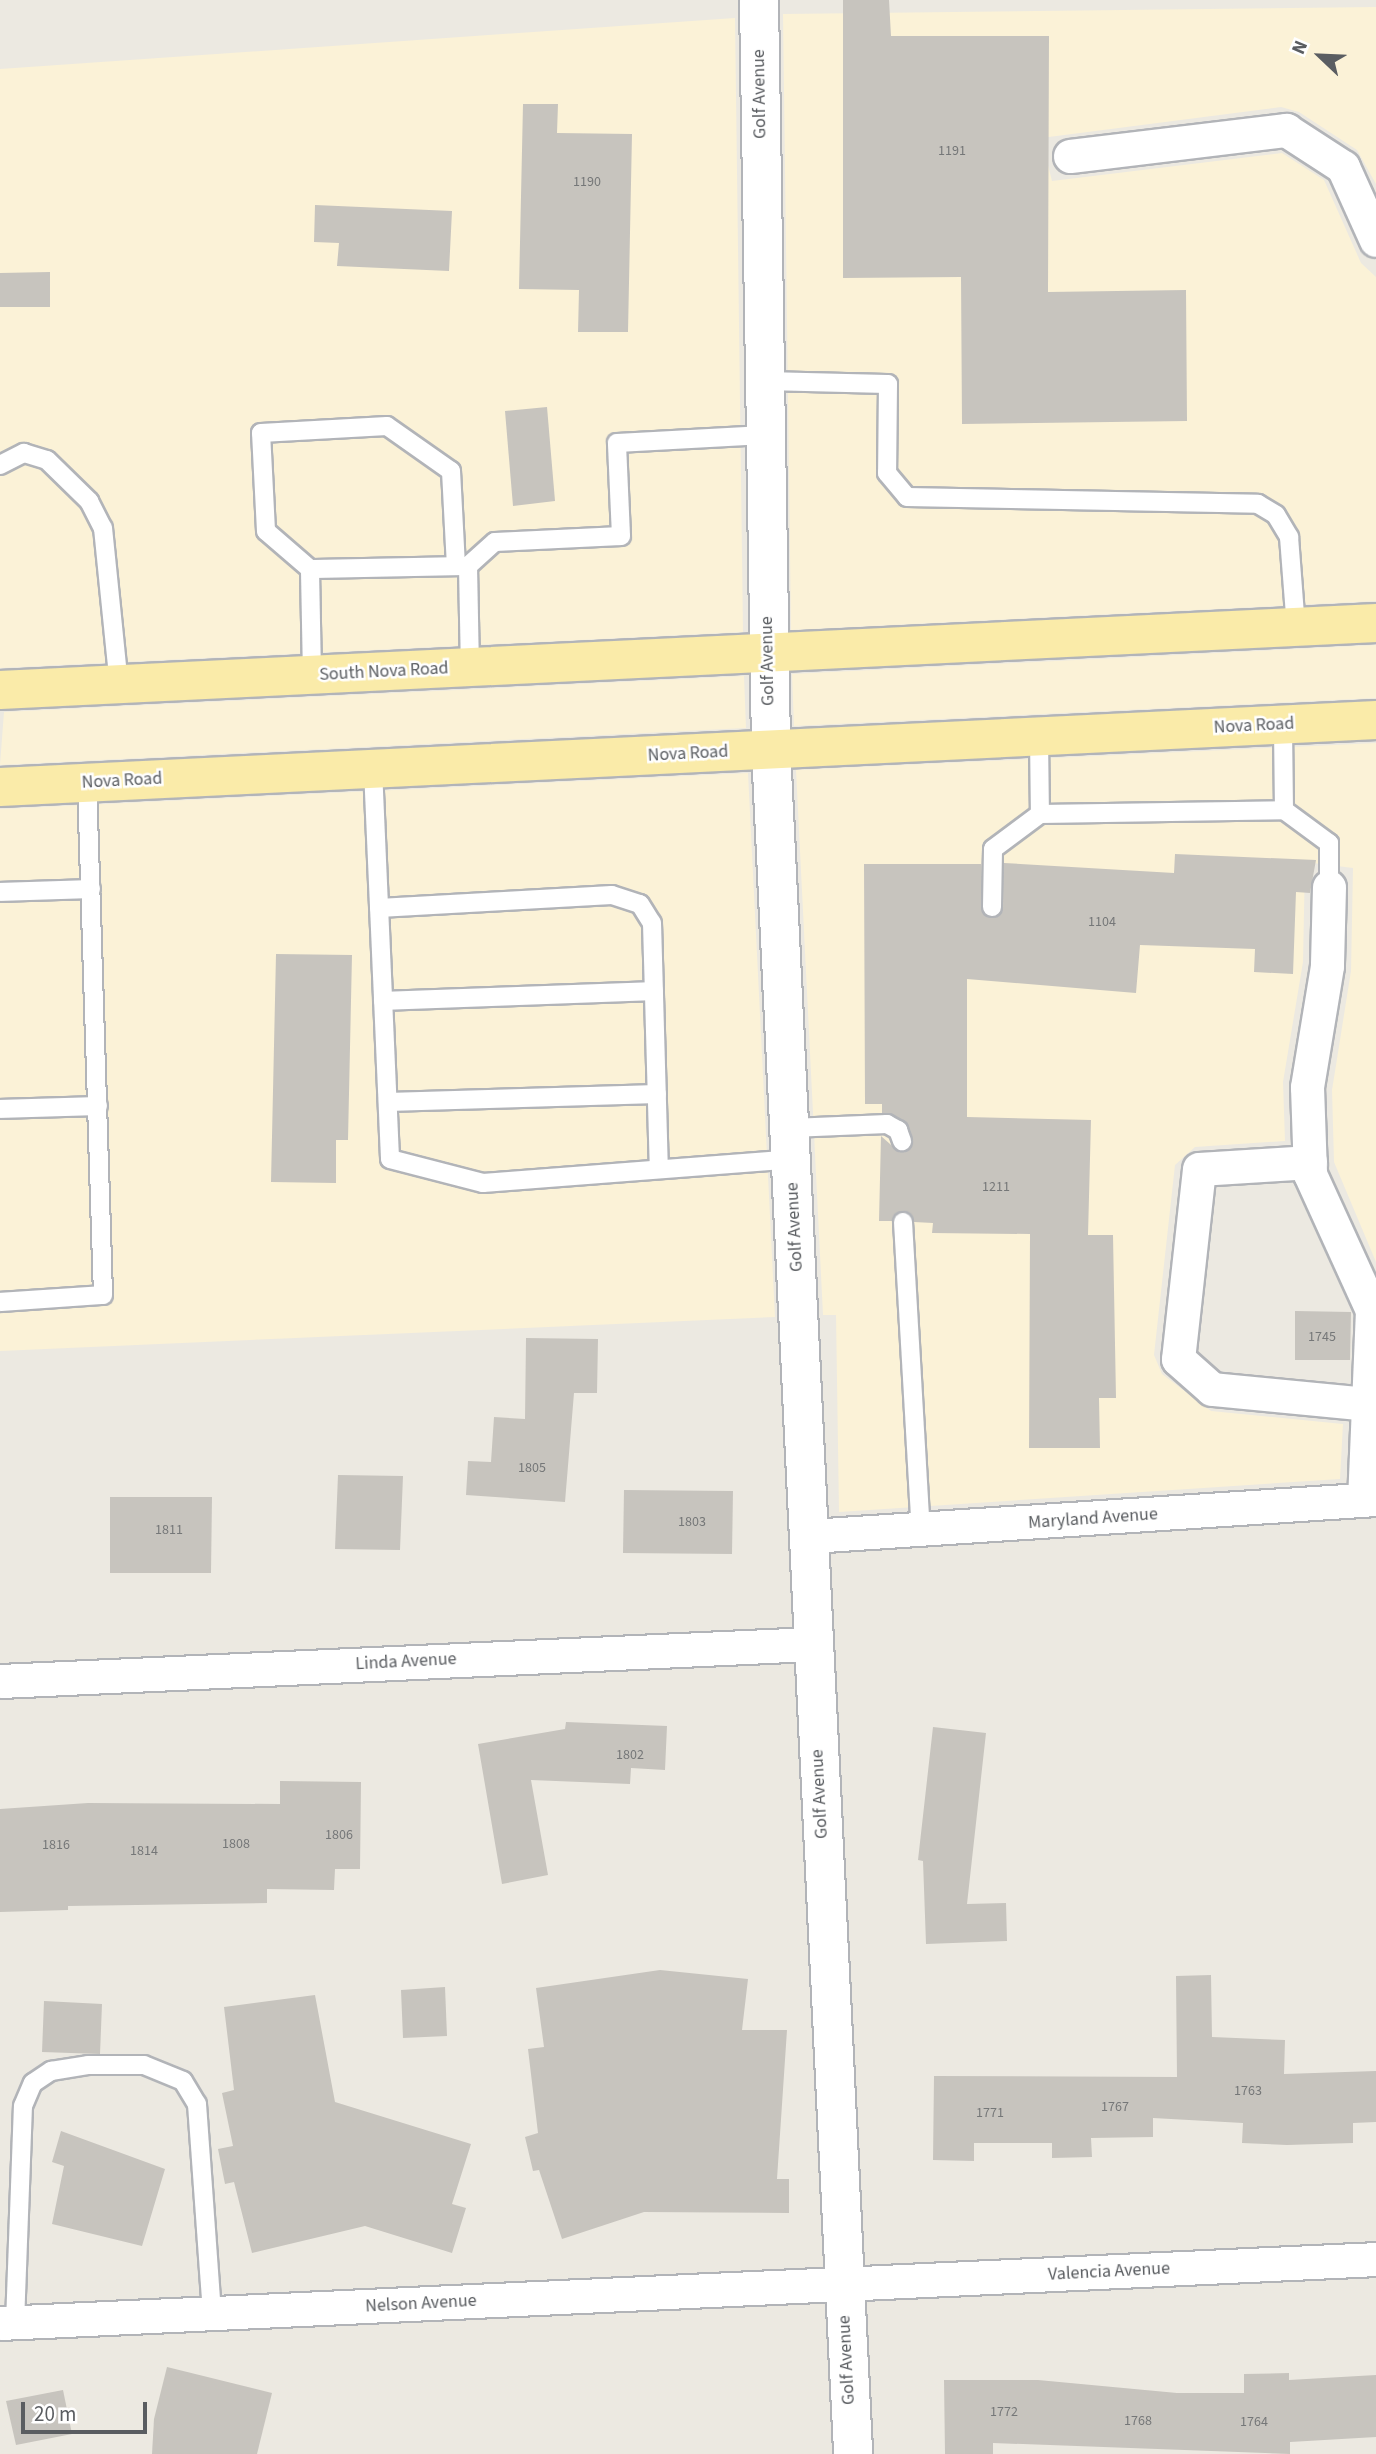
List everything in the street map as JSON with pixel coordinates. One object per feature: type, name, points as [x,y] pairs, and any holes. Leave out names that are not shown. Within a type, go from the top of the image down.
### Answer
[{"type":"main road","points":[[768,653],[1376,623]]},
{"type":"main road","name":"South Nova Road","points":[[0,690],[768,653]]},
{"type":"main road","name":"Nova Road","points":[[0,787],[1376,720]]},
{"type":"street","name":"Golf Avenue","points":[[759,0],[771,750],[853,2454]]},
{"type":"street","points":[[1070,156],[1286,130],[1343,167],[1376,240]]},
{"type":"street","points":[[1329,887],[1327,966],[1307,1087],[1310,1174],[1372,1310],[1368,1404],[1370,1499]]},
{"type":"street","points":[[1310,1162],[1199,1169],[1178,1359],[1212,1390],[1368,1404]]},
{"type":"street","name":"Maryland Avenue","points":[[810,1536],[921,1531],[1370,1499]]},
{"type":"street","name":"Linda Avenue","points":[[0,1681],[813,1644]]},
{"type":"street","name":"Valencia Avenue","points":[[843,2285],[1376,2259]]},
{"type":"street","name":"Nelson Avenue","points":[[8,2323],[843,2285]]},
{"type":"lane","points":[[764,381],[888,384],[887,473],[907,497],[1258,504],[1276,515],[1289,537],[1296,627]]},
{"type":"lane","points":[[470,667],[462,566],[451,471],[387,426],[261,433],[266,531],[310,569],[462,566],[495,542],[621,536],[617,443],[765,435]]},
{"type":"lane","points":[[0,465],[24,453],[47,460],[89,501],[103,528],[119,685]]},
{"type":"lane","points":[[310,569],[313,675]]},
{"type":"lane","points":[[1283,725],[1284,810]]},
{"type":"lane","points":[[1039,737],[1040,814]]},
{"type":"lane","points":[[373,769],[390,1159],[483,1183],[659,1169],[887,1124],[898,1130],[902,1141]]},
{"type":"lane","points":[[0,1302],[103,1295],[87,783]]},
{"type":"lane","points":[[992,907],[993,849],[1040,814],[1284,810],[1329,843],[1329,887]]},
{"type":"lane","points":[[0,892],[91,889]]},
{"type":"lane","points":[[379,908],[612,895],[640,904],[652,923],[659,1169]]},
{"type":"lane","points":[[383,1001],[654,991]]},
{"type":"lane","points":[[387,1102],[657,1094]]},
{"type":"lane","points":[[0,1109],[97,1106]]},
{"type":"lane","points":[[903,1222],[921,1531]]},
{"type":"lane","points":[[8,2323],[23,2106],[33,2083],[51,2071],[88,2065],[144,2065],[183,2081],[197,2104],[212,2314]]},
{"type":"shaded area","points":[[1376,7],[1376,184],[1357,150],[1299,112],[1281,107],[1041,138],[1052,181],[1282,153],[1324,180],[1361,263],[1376,277],[1376,601],[791,630],[783,14]]},
{"type":"shaded area","points":[[735,18],[743,632],[0,668],[0,69]]},
{"type":"shaded area","points":[[1376,645],[1376,698],[794,726],[792,674]]},
{"type":"shaded area","points":[[744,676],[746,728],[0,765],[4,712]]},
{"type":"shaded area","points":[[1376,743],[1376,1262],[1334,1162],[1332,1090],[1351,971],[1353,868],[1305,862],[1303,962],[1283,1082],[1285,1141],[1195,1147],[1175,1165],[1154,1355],[1162,1374],[1211,1411],[1343,1424],[1340,1479],[839,1512],[836,1315],[823,1315],[796,770]]},
{"type":"shaded area","points":[[748,773],[775,1317],[0,1351],[0,809]]},
{"type":"building","points":[[843,0],[889,0],[891,36],[1049,36],[1048,292],[1186,290],[1187,421],[962,424],[961,277],[843,278]]},
{"type":"building","points":[[523,104],[558,104],[557,133],[632,134],[628,332],[578,332],[579,290],[519,289]]},
{"type":"building","points":[[315,205],[452,211],[449,271],[337,266],[339,243],[314,242]]},
{"type":"building","points":[[50,272],[50,307],[0,307],[0,273]]},
{"type":"building","points":[[547,407],[555,501],[513,506],[505,411]]},
{"type":"building","points":[[1175,854],[1316,860],[1310,893],[1296,892],[1293,974],[1254,972],[1255,949],[1140,945],[1136,993],[967,979],[967,1117],[1091,1120],[1088,1235],[1113,1235],[1116,1398],[1099,1398],[1100,1448],[1029,1448],[1030,1234],[932,1233],[933,1223],[914,1222],[903,1211],[892,1221],[879,1221],[881,1136],[899,1152],[906,1151],[913,1142],[903,1120],[882,1113],[882,1104],[865,1104],[864,864],[981,864],[981,907],[992,918],[1003,908],[1004,863],[1174,873]]},
{"type":"building","points":[[276,954],[352,955],[348,1140],[336,1140],[336,1183],[271,1182]]},
{"type":"building","points":[[1295,1311],[1351,1312],[1350,1360],[1295,1360]]},
{"type":"building","points":[[526,1338],[598,1339],[597,1393],[574,1393],[565,1502],[466,1495],[468,1461],[491,1462],[494,1417],[525,1419]]},
{"type":"building","points":[[338,1475],[403,1476],[400,1550],[335,1549]]},
{"type":"building","points":[[624,1490],[733,1491],[732,1554],[623,1553]]},
{"type":"building","points":[[110,1497],[212,1497],[211,1573],[110,1573]]},
{"type":"building","points":[[566,1722],[667,1726],[665,1770],[631,1768],[630,1784],[531,1780],[548,1875],[502,1884],[478,1744],[565,1729]]},
{"type":"building","points":[[933,1727],[986,1733],[967,1904],[1006,1903],[1007,1941],[926,1944],[923,1861],[918,1860]]},
{"type":"building","points":[[280,1781],[361,1782],[360,1869],[335,1869],[334,1890],[267,1889],[267,1903],[68,1906],[68,1910],[0,1912],[0,1809],[88,1803],[280,1804]]},
{"type":"building","points":[[660,1970],[748,1979],[742,2030],[787,2030],[777,2179],[789,2179],[789,2213],[644,2212],[562,2239],[539,2170],[533,2171],[525,2137],[538,2133],[528,2049],[544,2047],[536,1988]]},
{"type":"building","points":[[1211,1975],[1212,2037],[1285,2040],[1284,2074],[1376,2071],[1376,2122],[1353,2123],[1353,2143],[1287,2145],[1242,2143],[1243,2123],[1153,2118],[1153,2137],[1091,2138],[1092,2157],[1052,2158],[1052,2143],[974,2143],[974,2161],[933,2160],[934,2076],[1177,2077],[1176,1976]]},
{"type":"building","points":[[445,1987],[447,2036],[403,2038],[401,1990]]},
{"type":"building","points":[[315,1995],[335,2102],[471,2144],[452,2204],[466,2208],[452,2253],[365,2226],[252,2253],[234,2182],[225,2184],[218,2149],[233,2146],[222,2093],[234,2090],[224,2007]]},
{"type":"building","points":[[44,2001],[102,2004],[100,2054],[42,2052]]},
{"type":"building","points":[[61,2131],[165,2169],[142,2246],[52,2224],[64,2166],[52,2162]]},
{"type":"building","points":[[167,2367],[272,2393],[257,2454],[152,2454],[154,2419]]},
{"type":"building","points":[[1289,2373],[1289,2380],[1376,2375],[1376,2437],[1290,2442],[1290,2454],[993,2443],[993,2454],[945,2454],[944,2380],[1038,2380],[1177,2393],[1244,2393],[1244,2374]]},
{"type":"building","points":[[63,2390],[72,2434],[16,2445],[6,2401]]}]
